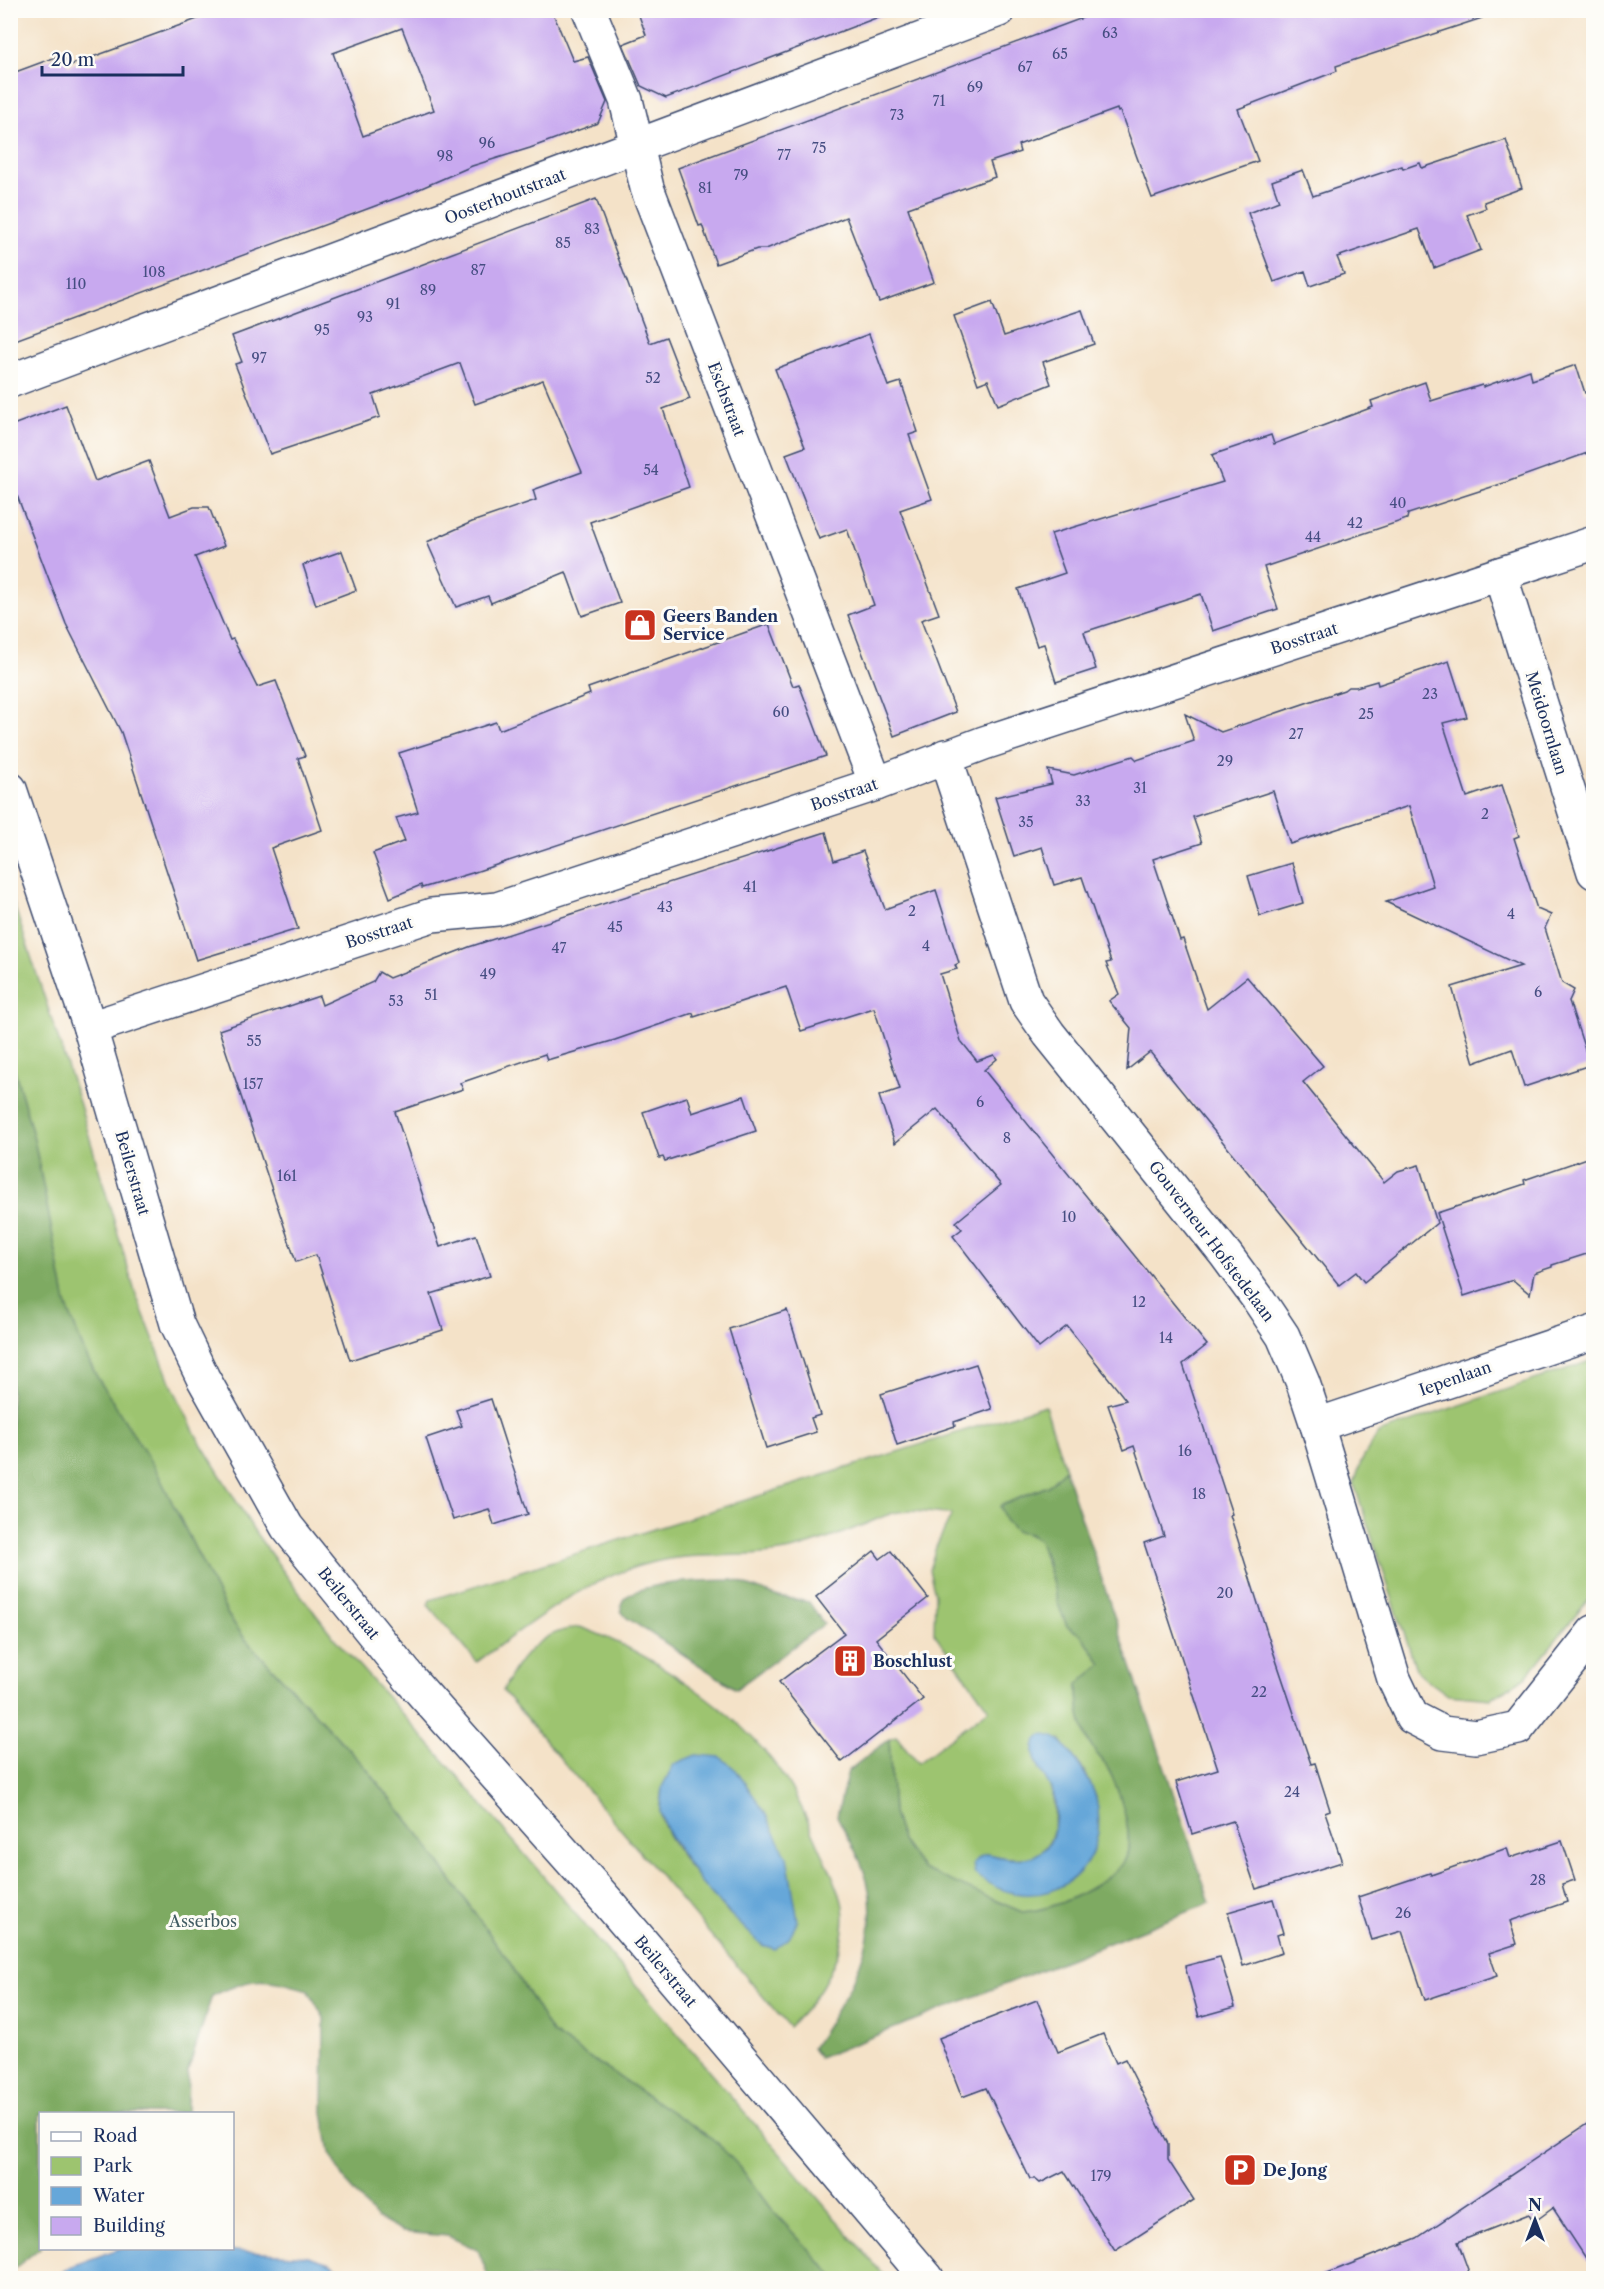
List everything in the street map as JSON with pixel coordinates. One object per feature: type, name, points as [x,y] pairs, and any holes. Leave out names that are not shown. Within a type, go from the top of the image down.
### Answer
[{"type":"street","name":"Eschstraat","points":[[589,10],[626,100],[651,199],[876,784]]},
{"type":"street","name":"Oosterhoutstraat","points":[[10,381],[999,10]]},
{"type":"street","name":"Bosstraat","points":[[90,1028],[432,915],[497,909],[876,784],[945,756],[1593,543]]},
{"type":"street","name":"Meidoornlaan","points":[[1500,574],[1593,872]]},
{"type":"street","name":"Gouverneur Hofstedelaan","points":[[945,756],[1026,1001],[1049,1034],[1219,1245],[1283,1336],[1303,1383],[1317,1425],[1394,1679],[1412,1717],[1443,1733],[1476,1737],[1518,1728],[1593,1632]]},
{"type":"street","name":"Beilerstraat","points":[[10,789],[90,1028],[177,1324],[203,1378],[287,1527],[410,1679],[607,1901],[927,2278]]},
{"type":"street","name":"Iepenlaan","points":[[1317,1425],[1593,1332]]},
{"type":"green space","points":[[10,893],[80,1105],[135,1292],[169,1379],[197,1437],[255,1532],[335,1639],[457,1775],[886,2278],[835,2278],[770,2208],[740,2167],[658,2103],[552,2033],[510,1963],[421,1837],[366,1768],[245,1639],[228,1615],[156,1470],[97,1377],[84,1351],[66,1304],[34,1139],[11,1057]]},
{"type":"green space","name":"Asserbos","points":[[11,1057],[34,1139],[66,1304],[84,1351],[97,1377],[156,1470],[228,1615],[245,1639],[366,1768],[421,1837],[510,1963],[552,2033],[713,2139],[740,2167],[770,2208],[835,2278],[489,2278],[478,2250],[448,2236],[402,2232],[376,2218],[348,2185],[330,2153],[323,2113],[324,2018],[308,1990],[269,1981],[250,1982],[212,1996],[188,2071],[187,2112],[39,2112],[39,2249],[11,2271]]},
{"type":"green space","points":[[1593,1360],[1593,1594],[1526,1677],[1491,1699],[1448,1695],[1417,1672],[1354,1484],[1361,1462],[1378,1433]]},
{"type":"green space","points":[[1045,1405],[1065,1469],[1048,1486],[1000,1506],[1011,1526],[1039,1541],[1067,1626],[1081,1635],[1102,1664],[1078,1684],[1079,1708],[1087,1739],[1110,1773],[1124,1810],[1128,1838],[1125,1860],[1107,1878],[1077,1896],[1051,1907],[1022,1912],[923,1870],[902,1841],[893,1813],[889,1739],[896,1736],[918,1763],[989,1709],[934,1633],[935,1594],[929,1570],[936,1547],[952,1514],[898,1512],[795,1549],[761,1554],[692,1556],[633,1568],[585,1588],[563,1601],[477,1662],[428,1605],[430,1600]],"holes":[[[1060,1739],[1085,1772],[1096,1797],[1092,1852],[1069,1881],[987,1854],[1022,1858],[1040,1852],[1047,1845],[1052,1835],[1054,1822],[1053,1797],[1045,1775],[1035,1761]]]},
{"type":"green space","points":[[1065,1469],[1210,1903],[819,2058],[812,2048],[838,2008],[859,1966],[870,1921],[870,1898],[865,1874],[837,1816],[848,1771],[889,1739],[893,1813],[902,1841],[923,1869],[1022,1912],[1051,1907],[1077,1896],[1098,1884],[1125,1860],[1128,1838],[1124,1810],[1110,1773],[1087,1739],[1079,1708],[1078,1684],[1102,1664],[1081,1635],[1067,1626],[1039,1541],[1030,1534],[1017,1532],[1005,1520],[1000,1506],[1048,1486]]},
{"type":"green space","points":[[733,1580],[779,1597],[809,1602],[824,1624],[736,1689],[627,1618],[621,1611],[622,1602],[629,1595],[641,1589],[673,1583]]},
{"type":"green space","points":[[580,1627],[607,1638],[663,1667],[690,1686],[716,1705],[762,1748],[791,1788],[836,1884],[842,1900],[844,1924],[830,1973],[811,2002],[789,2027],[503,1691],[516,1667],[532,1647],[566,1629]],"holes":[[[662,1787],[764,1811],[771,1828],[729,1914],[688,1865],[669,1836],[660,1810]]]},
{"type":"water","points":[[1042,1735],[1048,1735],[1061,1742],[1084,1772],[1096,1798],[1099,1825],[1093,1849],[1082,1869],[1066,1884],[1045,1892],[1023,1894],[999,1888],[975,1874],[973,1864],[986,1854],[1015,1859],[1035,1855],[1046,1848],[1050,1842],[1055,1825],[1055,1801],[1038,1765],[1034,1749]]},
{"type":"water","points":[[696,1755],[720,1757],[736,1770],[764,1811],[787,1857],[798,1921],[788,1939],[775,1949],[762,1945],[729,1913],[700,1881],[668,1833],[660,1811],[662,1787],[674,1764]]},
{"type":"water","points":[[116,2250],[220,2250],[308,2256],[330,2263],[353,2278],[55,2278],[69,2267]]},
{"type":"building","points":[[222,10],[552,11],[573,61],[588,57],[607,102],[598,123],[472,166],[410,193],[10,342],[10,74],[64,54],[68,66]],"holes":[[[402,28],[434,110],[363,136],[333,53]]]},
{"type":"building","points":[[637,10],[889,10],[889,13],[666,98],[641,86],[623,44],[646,35]]},
{"type":"building","points":[[1104,10],[1480,10],[1482,18],[1336,66],[1337,71],[1238,109],[1258,161],[1152,198],[1120,111],[1118,112],[1117,109],[1018,145],[1020,152],[990,162],[995,177],[908,208],[934,282],[879,302],[846,217],[766,249],[757,249],[716,264],[702,225],[699,226],[678,168]]},
{"type":"building","points":[[1506,140],[1522,188],[1484,202],[1486,208],[1467,215],[1481,250],[1434,268],[1419,229],[1337,257],[1344,274],[1310,286],[1305,271],[1274,282],[1248,213],[1279,201],[1272,181],[1303,170],[1313,196],[1402,166],[1403,169],[1420,163],[1422,168]]},
{"type":"building","points":[[596,199],[650,343],[666,337],[690,399],[663,409],[689,487],[590,522],[620,603],[582,616],[566,572],[491,603],[488,596],[456,607],[427,542],[472,522],[536,500],[533,490],[582,472],[543,380],[475,404],[460,363],[373,395],[380,417],[270,454],[235,364],[242,362],[232,336]]},
{"type":"building","points":[[992,302],[1004,336],[1082,310],[1094,344],[1043,362],[1051,384],[998,405],[988,380],[978,384],[954,316]]},
{"type":"building","points":[[869,334],[888,386],[901,382],[918,432],[909,435],[932,499],[900,510],[939,614],[921,620],[956,712],[894,736],[848,615],[874,605],[847,529],[819,539],[786,454],[805,447],[775,369]]},
{"type":"building","points":[[1576,365],[1585,393],[1593,391],[1593,451],[1408,514],[1407,519],[1264,567],[1278,609],[1213,631],[1201,594],[1084,632],[1096,669],[1056,682],[1044,644],[1037,646],[1018,589],[1065,573],[1051,534],[1223,482],[1212,455],[1271,435],[1274,444],[1373,407],[1371,401],[1425,382],[1431,401],[1482,385],[1483,387],[1530,370],[1532,380]]},
{"type":"building","points":[[66,405],[95,481],[149,461],[170,516],[194,507],[209,507],[224,546],[195,557],[230,640],[233,639],[257,687],[276,681],[305,756],[298,758],[322,830],[271,848],[298,929],[196,960],[121,732],[66,624],[10,477],[10,426]]},
{"type":"building","points":[[342,551],[356,590],[316,605],[303,565]]},
{"type":"building","points":[[769,624],[793,686],[799,684],[826,756],[472,873],[422,888],[421,885],[390,898],[373,853],[405,841],[396,818],[418,812],[399,753],[496,722],[499,730],[590,694],[588,688]]},
{"type":"building","points":[[1449,661],[1467,717],[1443,723],[1467,797],[1502,785],[1519,836],[1514,838],[1537,909],[1551,915],[1545,928],[1562,983],[1574,990],[1569,1001],[1590,1065],[1524,1087],[1512,1049],[1474,1063],[1452,987],[1521,966],[1386,902],[1433,886],[1409,806],[1290,844],[1273,791],[1193,817],[1202,843],[1153,859],[1180,940],[1183,939],[1207,1009],[1247,977],[1323,1066],[1303,1082],[1384,1182],[1398,1171],[1419,1165],[1437,1223],[1364,1282],[1356,1272],[1339,1285],[1150,1052],[1127,1070],[1131,1028],[1109,1001],[1119,994],[1106,963],[1111,962],[1082,877],[1054,885],[1042,847],[1014,856],[995,797],[1052,784],[1048,770],[1074,775],[1133,756],[1137,760],[1194,741],[1185,714],[1221,732],[1348,687],[1377,681],[1378,685]]},
{"type":"building","points":[[826,832],[834,861],[863,851],[885,909],[936,890],[959,963],[955,965],[957,969],[940,974],[961,1041],[977,1061],[994,1055],[997,1059],[984,1070],[1207,1345],[1183,1364],[1232,1514],[1230,1515],[1271,1645],[1311,1764],[1315,1763],[1330,1810],[1325,1812],[1342,1862],[1256,1889],[1233,1821],[1192,1834],[1176,1782],[1218,1769],[1144,1543],[1164,1536],[1134,1446],[1124,1450],[1108,1405],[1126,1400],[1067,1326],[1039,1348],[953,1236],[962,1229],[956,1222],[1001,1185],[937,1109],[895,1143],[879,1096],[900,1089],[874,1008],[801,1031],[786,987],[694,1017],[693,1013],[547,1060],[545,1054],[460,1083],[463,1089],[395,1112],[440,1247],[476,1235],[490,1276],[431,1294],[443,1330],[350,1360],[316,1255],[296,1262],[219,1030],[319,996],[322,1005],[373,982],[379,972],[389,978],[469,947]]},
{"type":"building","points":[[1292,863],[1303,903],[1260,916],[1248,876]]},
{"type":"building","points":[[744,1096],[756,1131],[665,1161],[663,1157],[659,1158],[643,1112],[687,1097],[692,1113]]},
{"type":"building","points":[[1593,1156],[1593,1252],[1534,1273],[1530,1294],[1513,1280],[1464,1296],[1437,1213],[1525,1184],[1524,1180]]},
{"type":"building","points":[[787,1310],[820,1415],[811,1418],[816,1432],[766,1448],[729,1329]]},
{"type":"building","points":[[976,1364],[992,1409],[954,1422],[955,1426],[897,1445],[881,1394]]},
{"type":"building","points":[[491,1399],[528,1514],[494,1525],[489,1509],[453,1520],[426,1438],[462,1426],[456,1410]]},
{"type":"building","name":"Boschlust","points":[[874,1551],[880,1559],[891,1551],[928,1598],[876,1639],[923,1699],[842,1762],[779,1682],[844,1633],[816,1597]]},
{"type":"building","points":[[1562,1841],[1575,1880],[1562,1884],[1567,1902],[1510,1921],[1517,1944],[1489,1953],[1497,1976],[1425,2000],[1402,1931],[1372,1940],[1358,1897],[1430,1873],[1431,1875],[1507,1848],[1510,1858]]},
{"type":"building","points":[[1273,1899],[1283,1933],[1277,1935],[1282,1953],[1243,1966],[1228,1912]]},
{"type":"building","points":[[1220,1957],[1235,2007],[1199,2017],[1185,1966]]},
{"type":"building","points":[[1037,2000],[1058,2052],[1103,2034],[1116,2063],[1125,2059],[1168,2144],[1168,2160],[1194,2200],[1115,2251],[1064,2171],[1040,2183],[1035,2179],[1030,2179],[986,2088],[962,2097],[939,2038]]},
{"type":"building","points":[[1593,2120],[1593,2269],[1553,2208],[1534,2222],[1529,2214],[1458,2242],[1471,2278],[1321,2278],[1320,2276],[1417,2238]]},
{"type":"place","name":"Geers Banden Service","points":[[640,625]]},
{"type":"place","name":"Boschlust","points":[[850,1661]]},
{"type":"place","name":"De Jong","points":[[1240,2170]]}]
